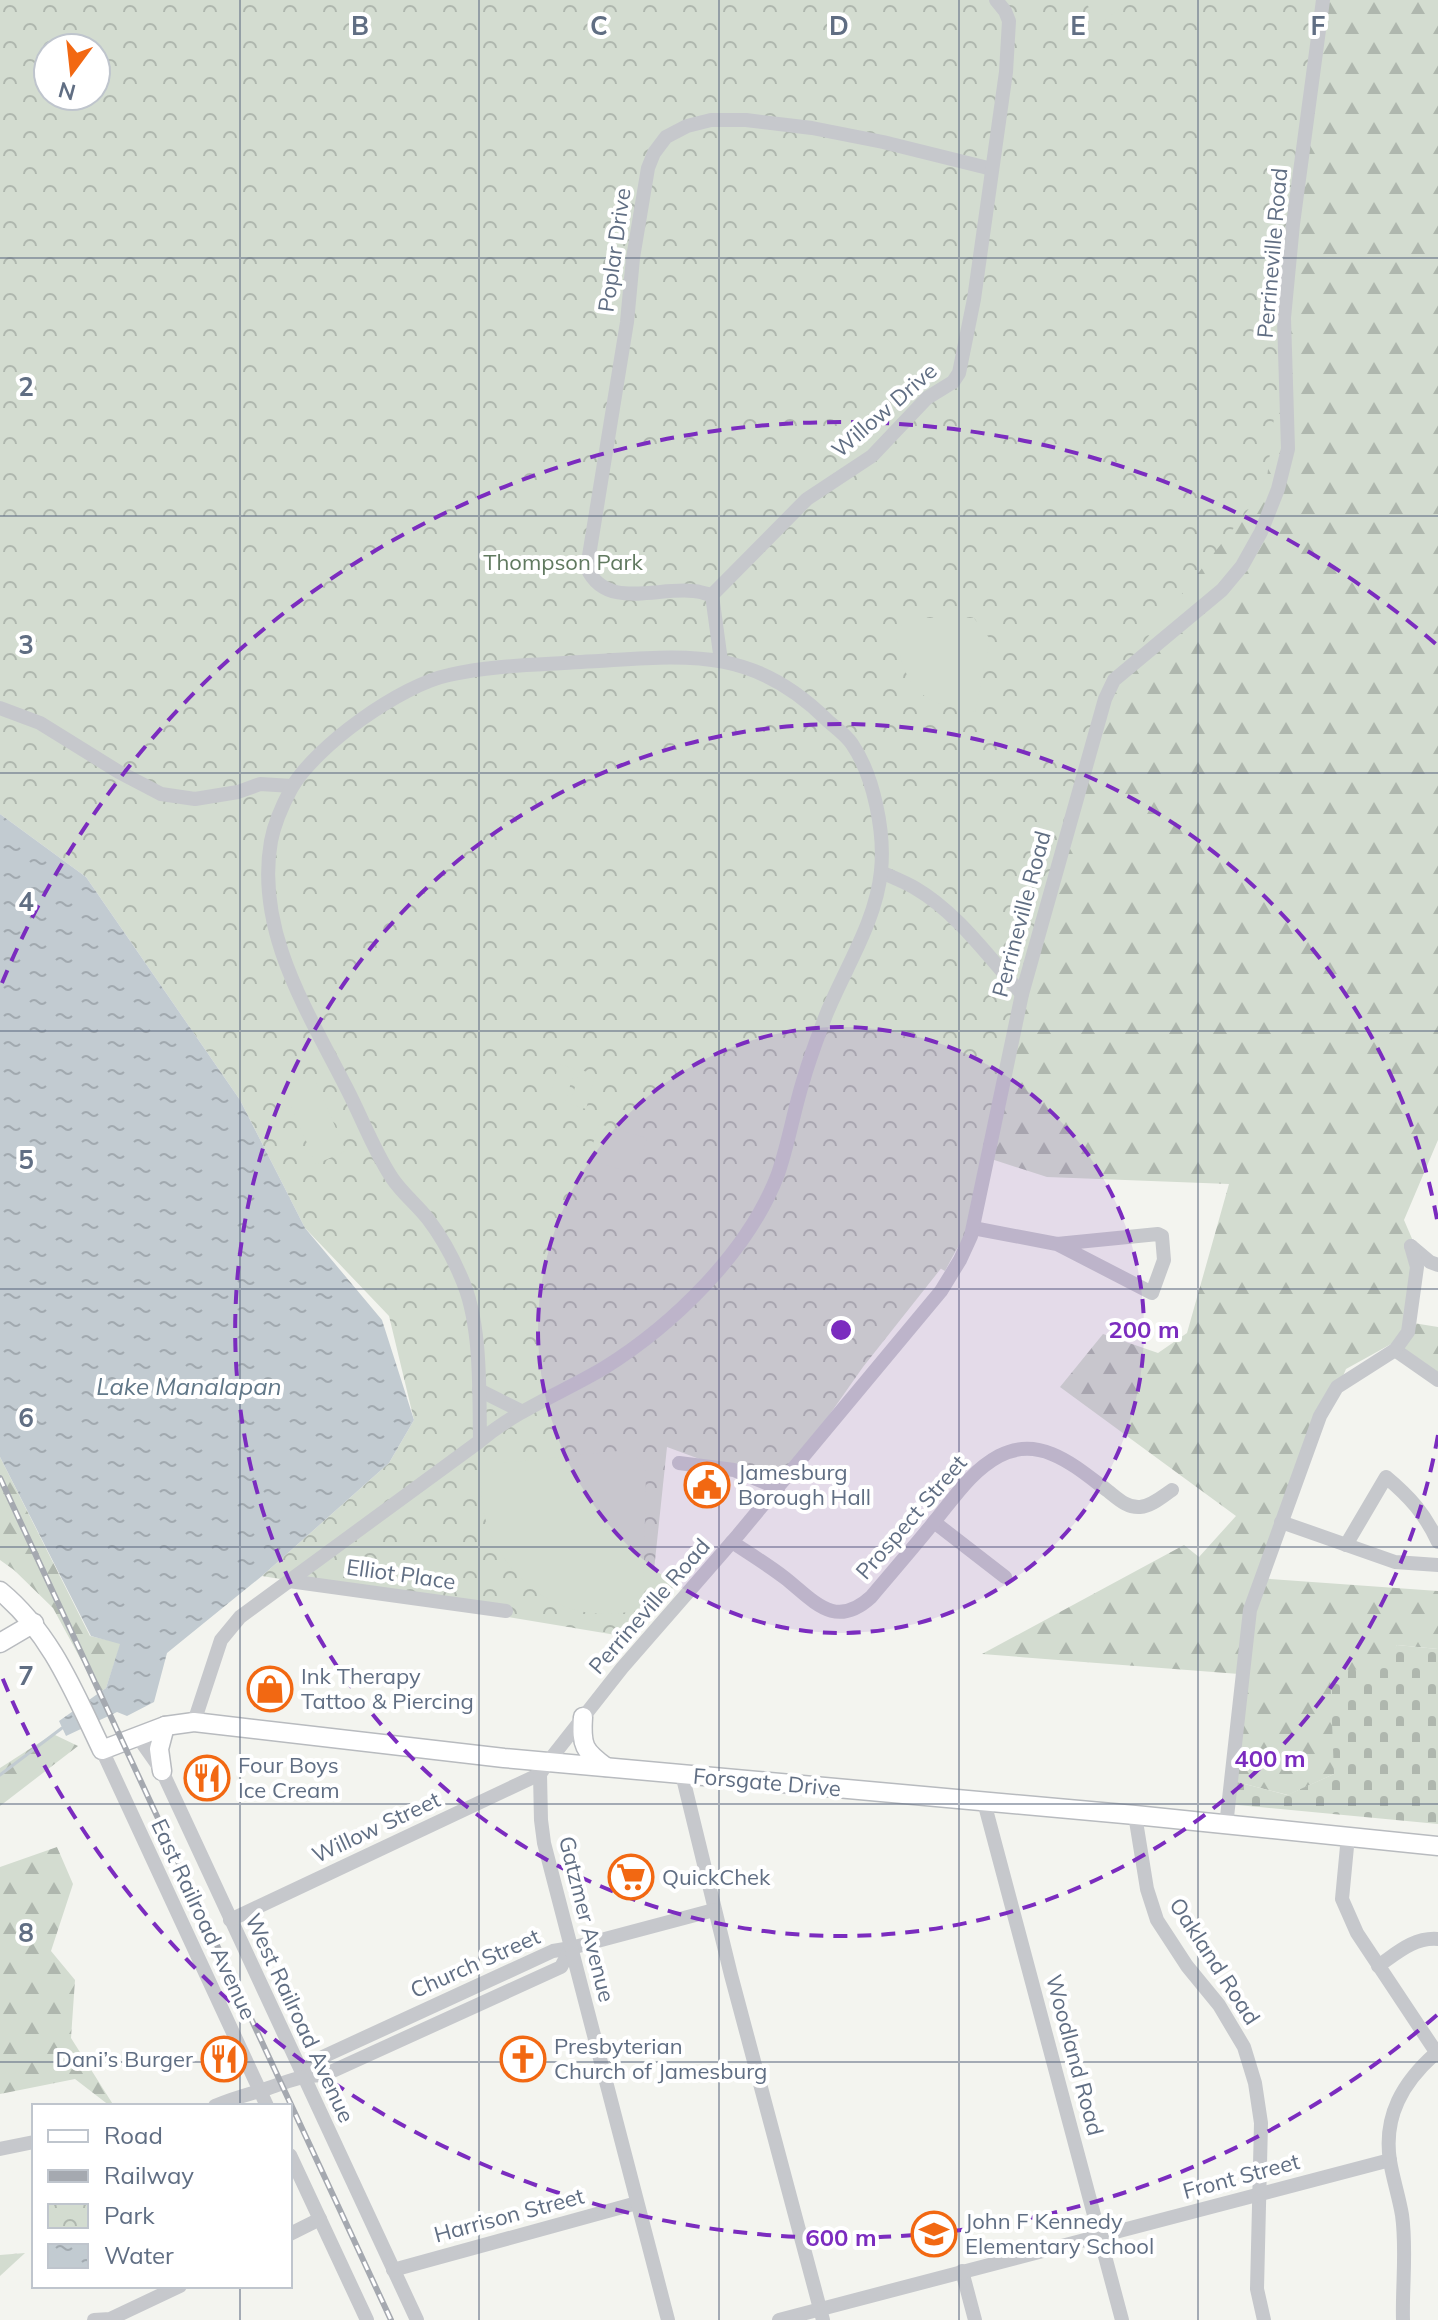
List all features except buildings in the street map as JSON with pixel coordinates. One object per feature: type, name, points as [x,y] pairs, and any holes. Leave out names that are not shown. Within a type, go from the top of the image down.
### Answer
[{"type":"main road","points":[[0,1591],[34,1623],[52,1650],[102,1750]]},
{"type":"main road","points":[[0,1643],[34,1623]]},
{"type":"main road","points":[[583,1717],[583,1745],[606,1767]]},
{"type":"main road","name":"Forsgate Drive","points":[[102,1750],[165,1726],[194,1722],[544,1768],[606,1767],[1438,1846]]},
{"type":"main road","points":[[162,1771],[159,1749],[165,1726]]},
{"type":"street","name":"Willow Drive","points":[[712,595],[807,499],[872,456],[927,398],[953,382],[959,373],[1006,72],[1009,21],[996,0]]},
{"type":"street","name":"Perrineville Road","points":[[544,1768],[622,1668],[778,1488],[941,1291],[960,1260],[973,1228],[1022,994],[1095,726],[1114,680],[1222,590],[1242,566],[1261,532],[1278,489],[1288,449],[1285,302],[1323,0]]},
{"type":"street","name":"Poplar Drive","points":[[712,595],[692,590],[629,594],[610,591],[593,582],[587,568],[617,367],[627,322],[633,258],[648,168],[659,145],[666,137],[687,126],[711,120],[746,120],[812,128],[883,142],[992,169]]},
{"type":"street","points":[[712,595],[721,661]]},
{"type":"street","points":[[194,1722],[221,1640],[240,1617],[521,1411],[629,1352],[693,1297],[739,1247],[777,1176],[804,1076],[827,1012],[859,944],[875,900],[881,872],[877,801],[852,743],[808,701],[781,683],[750,669],[721,661],[675,659],[488,668],[443,676],[401,693],[332,742],[292,786],[272,836],[267,885],[274,932],[295,988],[393,1180],[430,1221],[468,1294],[479,1390],[480,1441]]},
{"type":"street","points":[[0,708],[40,723],[161,794],[195,799],[238,792],[260,784],[292,786]]},
{"type":"street","points":[[881,872],[915,888],[938,904],[1022,994]]},
{"type":"street","points":[[973,1228],[1057,1244],[1158,1234],[1162,1236],[1164,1260],[1152,1293],[1057,1244]]},
{"type":"street","points":[[1226,1826],[1250,1610],[1320,1416],[1337,1387],[1395,1350],[1408,1332],[1417,1267],[1411,1246],[1438,1265]]},
{"type":"street","points":[[1395,1350],[1438,1380]]},
{"type":"street","points":[[479,1390],[521,1411]]},
{"type":"street","name":"Prospect Street","points":[[732,1542],[825,1610],[843,1612],[860,1607],[871,1597],[971,1476],[1000,1456],[1016,1450],[1032,1448],[1065,1459],[1122,1502],[1136,1507],[1152,1503],[1172,1490]]},
{"type":"street","points":[[679,1463],[734,1470],[778,1488]]},
{"type":"street","points":[[1346,1545],[1386,1477],[1411,1498],[1428,1519],[1438,1542]]},
{"type":"street","points":[[934,1522],[1005,1577]]},
{"type":"street","points":[[1281,1522],[1395,1562],[1438,1565]]},
{"type":"street","name":"Elliot Place","points":[[289,1581],[506,1611]]},
{"type":"street","name":"West Railroad Avenue","points":[[138,1737],[162,1771],[417,2320]]},
{"type":"street","name":"East Railroad Avenue","points":[[102,1750],[266,2104]]},
{"type":"street","name":"Willow Street","points":[[230,1920],[544,1768]]},
{"type":"street","name":"Gatzmer Avenue","points":[[544,1768],[542,1830],[668,2320]]},
{"type":"street","points":[[682,1774],[714,1910],[822,2314]]},
{"type":"street","name":"Woodland Road","points":[[984,1802],[1122,2320]]},
{"type":"street","name":"Oakland Road","points":[[1135,1815],[1147,1889],[1157,1920],[1187,1966],[1219,2005],[1244,2047],[1255,2083],[1261,2123],[1257,2289],[1264,2320]]},
{"type":"street","points":[[1348,1836],[1342,1899],[1357,1933],[1437,2054],[1409,2080],[1397,2098],[1389,2137],[1404,2240],[1403,2320]]},
{"type":"street","name":"Church Street","points":[[220,2104],[302,2075],[316,2060],[553,1951],[714,1910]]},
{"type":"street","points":[[1378,1966],[1405,1946],[1427,1938],[1438,1939]]},
{"type":"street","points":[[0,2149],[32,2142]]},
{"type":"street","points":[[292,2159],[367,2320]]},
{"type":"street","name":"Front Street","points":[[779,2320],[822,2314],[962,2271],[1390,2160]]},
{"type":"street","name":"Harrison Street","points":[[393,2270],[637,2203]]},
{"type":"street","points":[[292,2233],[320,2219]]},
{"type":"street","points":[[962,2271],[975,2320]]},
{"type":"street","points":[[94,2320],[111,2319],[176,2288]]},
{"type":"green space","points":[[0,0],[1438,0],[1438,1140],[1404,1220],[1419,1255],[1407,1322],[1438,1327],[1438,1376],[1393,1343],[1346,1369],[1257,1578],[1438,1591],[1438,1649],[1397,1645],[1334,1774],[1288,1795],[1229,1780],[1239,1674],[982,1654],[1184,1545],[1199,1557],[1236,1516],[1060,1387],[1103,1334],[1158,1353],[1187,1333],[1229,1184],[1047,1177],[982,1156],[961,1241],[945,1271],[905,1248],[107,112],[112,112],[112,54],[123,25]]},
{"type":"green space","name":"Thompson Park","points":[[0,0],[1322,0],[1266,487],[1114,680],[1021,994],[973,1228],[863,1367],[778,1488],[667,1447],[654,1570],[677,1583],[634,1638],[262,1576],[389,1463],[414,1420],[389,1316],[305,1228],[240,1100],[86,877],[0,814]]},
{"type":"green space","points":[[1083,0],[1132,0],[1101,22]]},
{"type":"green space","points":[[906,618],[974,618],[990,639],[975,712],[940,704],[918,691],[910,681],[896,634]]},
{"type":"green space","points":[[559,1064],[575,1069],[565,1103],[549,1099]]},
{"type":"green space","points":[[580,1070],[596,1074],[586,1109],[570,1104]]},
{"type":"green space","points":[[312,1074],[346,1151],[316,1164],[283,1087]]},
{"type":"green space","points":[[599,1124],[647,1138],[636,1174],[588,1160]]},
{"type":"green space","points":[[618,1451],[635,1457],[646,1471],[643,1610],[610,1614],[584,1612],[547,1598],[530,1587],[504,1558],[486,1521],[481,1483],[503,1463]]},
{"type":"green space","points":[[0,1457],[90,1636],[121,1643],[106,1688],[99,1693],[53,1608],[0,1560]]},
{"type":"green space","points":[[1397,1645],[1438,1649],[1438,1824],[1227,1804],[1229,1780],[1287,1795],[1334,1774],[1330,1670],[1380,1669]]},
{"type":"green space","points":[[53,1734],[78,1746],[0,1806],[0,1768]]},
{"type":"green space","points":[[57,1847],[73,1884],[51,1951],[75,1980],[71,2038],[113,2104],[107,2104],[75,2079],[0,2094],[0,1867]]},
{"type":"green space","points":[[25,2253],[0,2276],[0,2255]]},
{"type":"water","name":"Lake Manalapan","points":[[0,814],[86,877],[240,1100],[305,1228],[382,1320],[414,1420],[389,1463],[262,1576],[167,1653],[154,1702],[127,1716],[117,1712],[66,1736],[59,1721],[106,1688],[120,1644],[91,1636],[0,1457]]},
{"type":"waterway","points":[[0,1775],[62,1728]]},
{"type":"railway","points":[[0,1478],[291,2104]]},
{"type":"railway","points":[[292,2107],[391,2320]]},
{"type":"place","name":"Jamesburg Borough Hall","points":[[707,1485]]},
{"type":"place","name":"Ink Therapy Tattoo & Piercing","points":[[270,1689]]},
{"type":"place","name":"Four Boys Ice Cream","points":[[207,1778]]},
{"type":"place","name":"QuickChek","points":[[631,1877]]},
{"type":"place","name":"Dani’s Burger","points":[[224,2059]]},
{"type":"place","name":"Presbyterian Church of Jamesburg","points":[[523,2059]]},
{"type":"place","name":"John F Kennedy Elementary School","points":[[934,2234]]}]
